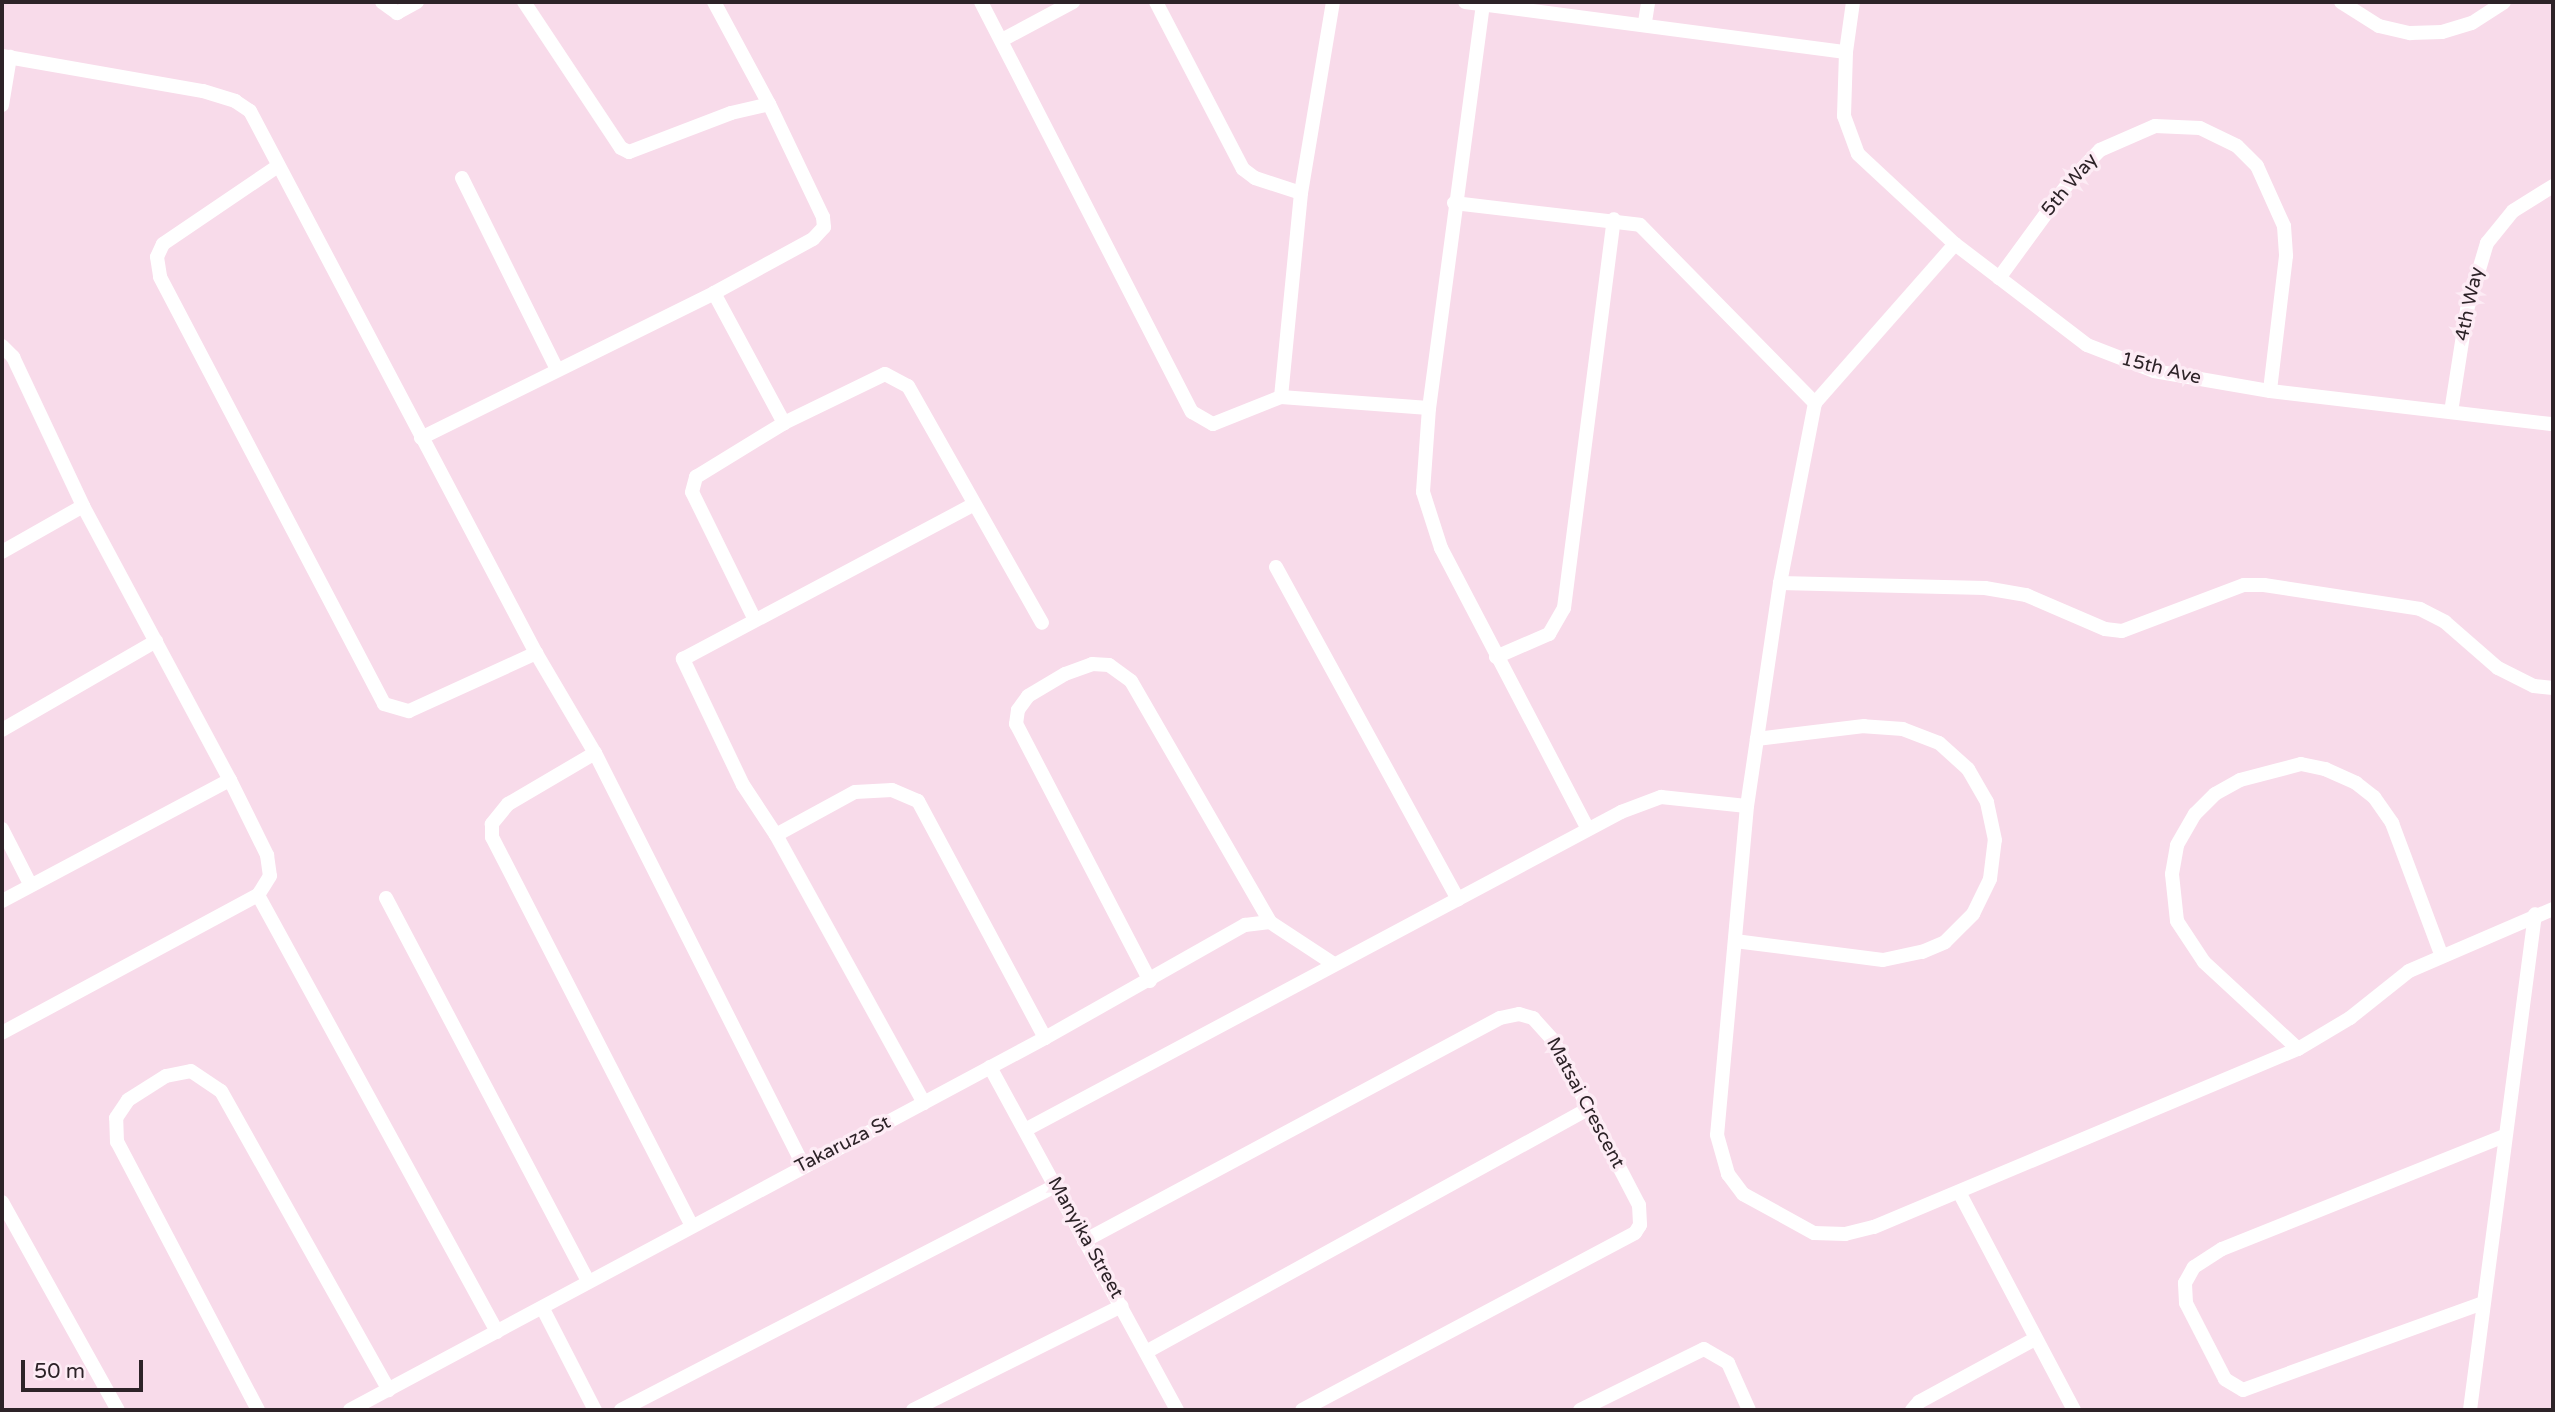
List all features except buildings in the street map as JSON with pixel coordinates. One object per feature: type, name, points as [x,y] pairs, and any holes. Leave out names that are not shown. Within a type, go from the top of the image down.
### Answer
[{"type":"street","points":[[382,2],[397,13],[417,2]]},
{"type":"street","points":[[524,2],[621,148],[629,152],[731,113],[769,104]]},
{"type":"street","points":[[421,438],[556,367],[714,293],[813,239],[824,227],[823,217],[769,104],[714,2]]},
{"type":"street","points":[[981,2],[1192,412],[1213,424],[1227,422],[1281,397],[1429,408]]},
{"type":"street","points":[[1002,40],[1073,2]]},
{"type":"street","points":[[1156,2],[1243,169],[1255,178],[1301,193]]},
{"type":"street","points":[[1281,397],[1301,193],[1333,2]]},
{"type":"street","points":[[1465,2],[1646,22],[1846,52]]},
{"type":"street","points":[[1646,22],[1648,2]]},
{"type":"street","name":"15th Ave","points":[[1853,2],[1846,52],[1846,128],[1854,146],[1955,244],[2087,345],[2123,362],[2270,391],[2553,424]]},
{"type":"street","points":[[2342,2],[2379,26],[2410,33],[2442,32],[2472,23],[2504,2]]},
{"type":"street","points":[[1483,4],[1454,203],[1429,408],[1426,507],[1496,657],[1588,830]]},
{"type":"street","points":[[2,105],[6,57],[203,91],[235,101],[250,111],[536,653],[595,753],[803,1165]]},
{"type":"street","name":"5th Way","points":[[1999,278],[2070,181],[2100,150],[2155,126],[2200,128],[2237,146],[2257,166],[2284,226],[2286,256],[2270,391]]},
{"type":"street","points":[[278,166],[163,244],[157,257],[160,278],[384,704],[409,711],[536,653]]},
{"type":"street","points":[[462,178],[556,367]]},
{"type":"street","name":"4th Way","points":[[2451,412],[2467,310],[2487,243],[2513,211],[2553,186]]},
{"type":"street","points":[[1454,203],[1631,221],[1650,234],[1815,403]]},
{"type":"street","points":[[1496,657],[1549,634],[1564,608],[1614,219]]},
{"type":"street","points":[[1955,244],[1815,403],[1780,583],[1747,806],[1717,1135],[1728,1174],[1743,1194],[1781,1219],[1814,1233],[1845,1234],[1874,1227],[2298,1049],[2350,1018],[2409,971],[2441,954],[2553,909]]},
{"type":"street","points":[[714,293],[785,423]]},
{"type":"street","points":[[2,346],[13,357],[83,506],[230,780],[267,855],[270,876],[258,895],[2,1033]]},
{"type":"street","points":[[754,618],[692,492],[696,477],[785,423],[884,374],[897,378],[908,386],[1042,623]]},
{"type":"street","points":[[924,1103],[776,835],[743,785],[682,659],[754,618],[974,505]]},
{"type":"street","points":[[2,552],[83,506]]},
{"type":"street","points":[[1276,567],[1458,900]]},
{"type":"street","points":[[1780,583],[1985,588],[2026,595],[2105,629],[2122,631],[2244,585],[2264,585],[2420,609],[2445,622],[2498,668],[2534,686],[2553,688]]},
{"type":"street","points":[[2,730],[156,641]]},
{"type":"street","points":[[1150,981],[1016,724],[1018,710],[1028,696],[1065,674],[1092,664],[1109,665],[1131,681],[1270,922],[1334,964]]},
{"type":"street","points":[[1735,941],[1883,960],[1922,953],[1945,942],[1973,914],[1990,879],[1995,840],[1987,802],[1968,769],[1939,743],[1903,729],[1864,726],[1756,739]]},
{"type":"street","points":[[595,753],[508,804],[492,824],[492,837],[691,1224]]},
{"type":"street","points":[[2298,1049],[2204,962],[2177,921],[2172,874],[2177,845],[2195,814],[2215,794],[2240,780],[2301,764],[2325,769],[2356,783],[2374,797],[2392,823],[2441,954]]},
{"type":"street","points":[[2,901],[230,780]]},
{"type":"street","points":[[776,835],[855,792],[891,790],[918,801],[1045,1038]]},
{"type":"street","points":[[1025,1130],[1588,830],[1661,797],[1747,806]]},
{"type":"street","points":[[2,829],[30,884]]},
{"type":"street","points":[[258,895],[497,1332]]},
{"type":"street","points":[[386,898],[588,1281]]},
{"type":"street","points":[[2470,1410],[2502,1137],[2535,914]]},
{"type":"street","name":"Takaruza St","points":[[350,1410],[543,1309],[691,1224],[1045,1038],[1245,925],[1270,922]]},
{"type":"street","name":"Matsai Crescent","points":[[1084,1241],[1500,1018],[1519,1014],[1545,1028],[1639,1205],[1640,1225],[1635,1233],[1302,1410]]},
{"type":"street","name":"Manyika Street","points":[[990,1067],[1122,1306],[1175,1410]]},
{"type":"street","points":[[258,1410],[117,1142],[116,1118],[128,1100],[166,1076],[191,1071],[221,1091],[389,1390]]},
{"type":"street","points":[[1146,1352],[1588,1109]]},
{"type":"street","points":[[2483,1303],[2243,1390],[2225,1379],[2186,1303],[2185,1283],[2194,1267],[2222,1249],[2502,1137]]},
{"type":"street","points":[[621,1410],[1056,1185]]},
{"type":"street","points":[[1959,1192],[2074,1410]]},
{"type":"street","points":[[2,1202],[118,1410]]},
{"type":"street","points":[[913,1410],[1122,1306]]},
{"type":"street","points":[[543,1309],[595,1410]]},
{"type":"street","points":[[1912,1410],[1919,1402],[2035,1339]]},
{"type":"street","points":[[1580,1410],[1704,1349],[1728,1363],[1749,1410]]}]
